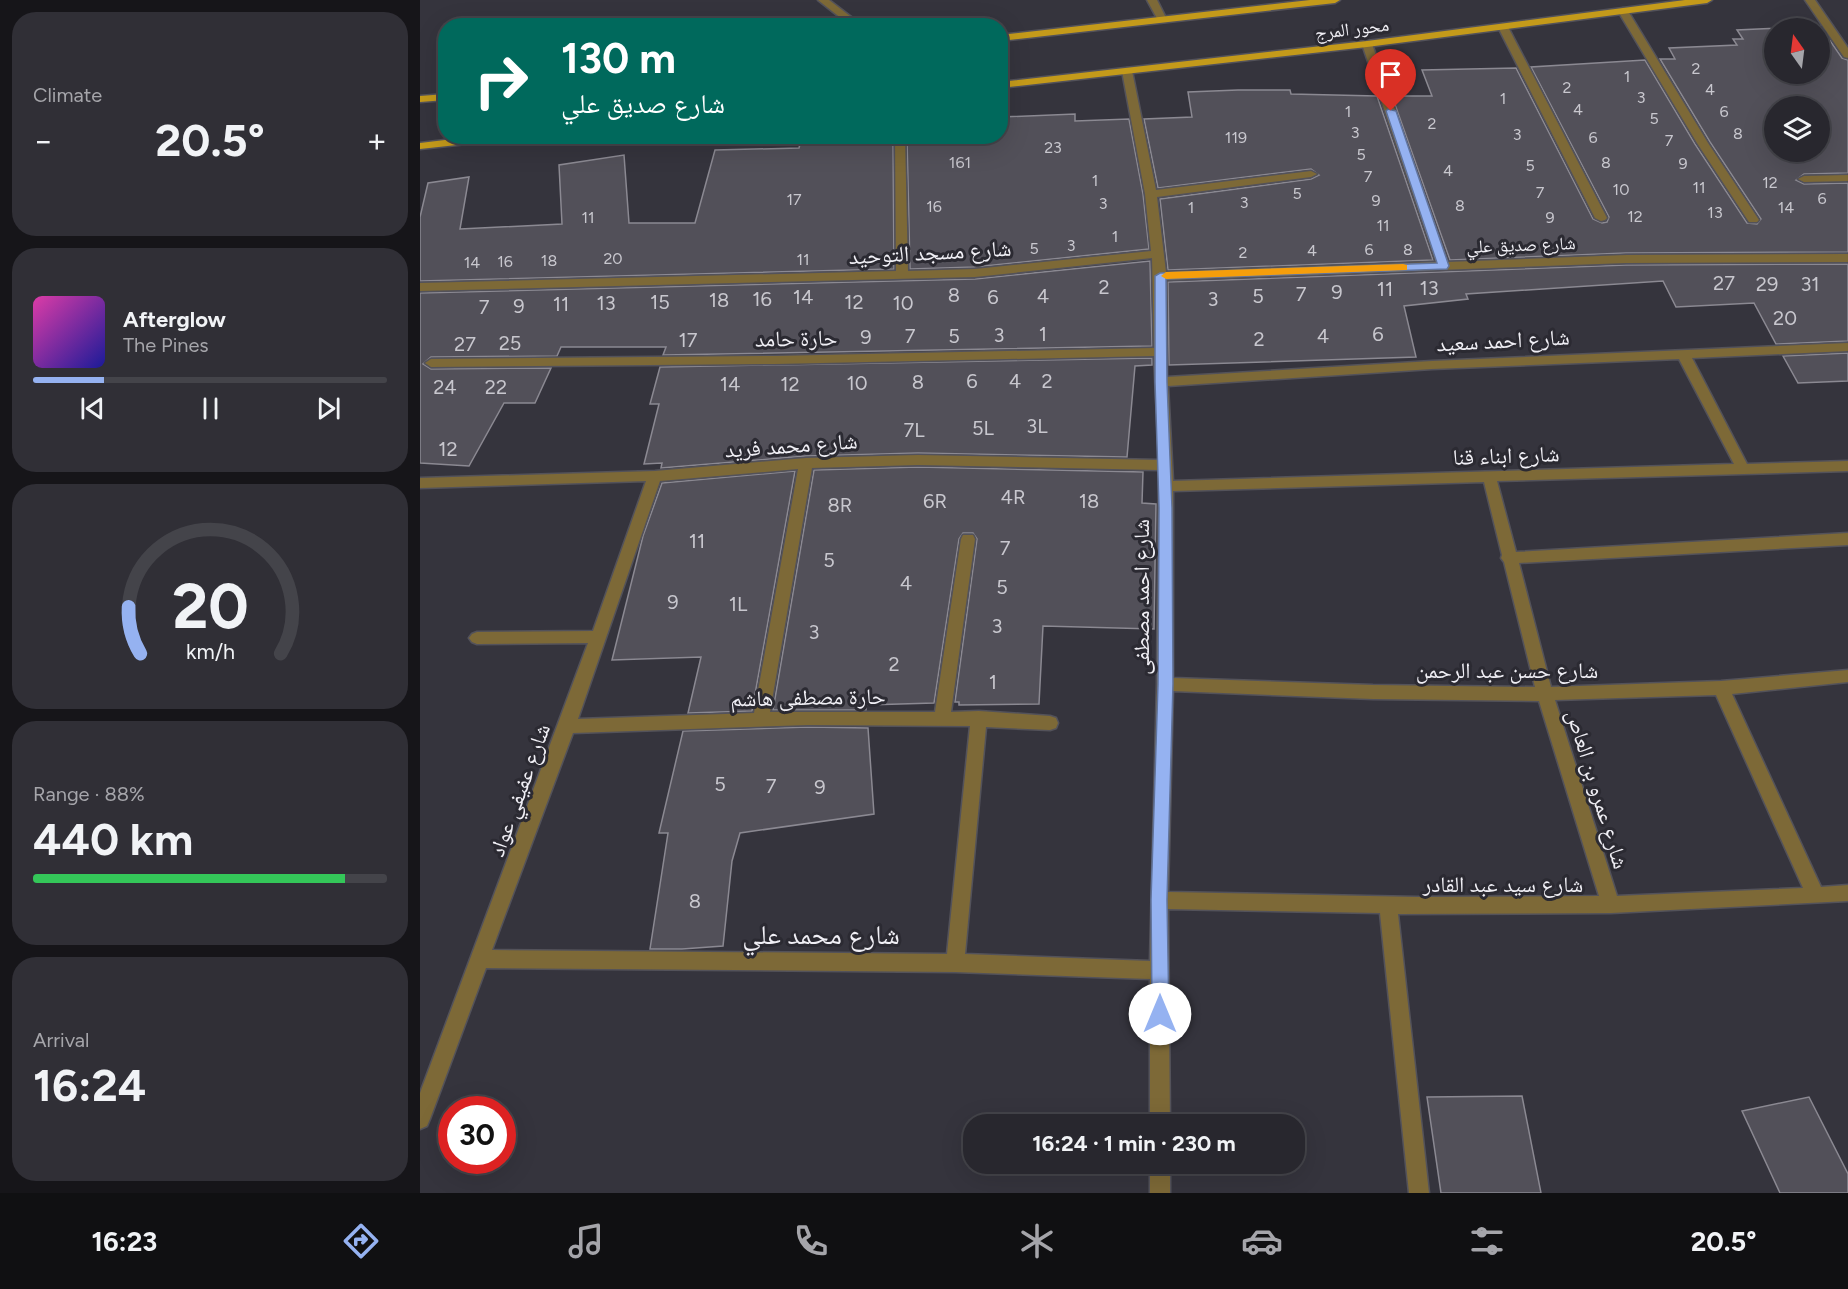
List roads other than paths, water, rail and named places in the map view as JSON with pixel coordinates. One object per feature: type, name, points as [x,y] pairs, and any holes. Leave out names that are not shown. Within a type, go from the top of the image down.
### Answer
[{"type":"main road","name":"محور المرج","points":[[1008,37],[1335,0]]},
{"type":"main road","name":"محور المرج","points":[[1008,84],[1367,44],[1707,0]]},
{"type":"main road","points":[[420,99],[438,98]]},
{"type":"main road","points":[[420,146],[438,144]]},
{"type":"street","points":[[823,0],[847,18]]},
{"type":"street","points":[[1152,0],[1162,20]]},
{"type":"street","points":[[1810,0],[1848,55]]},
{"type":"street","points":[[1623,11],[1712,160],[1753,220]]},
{"type":"street","points":[[1503,27],[1601,218]]},
{"type":"street","points":[[1367,44],[1443,266]]},
{"type":"street","name":"شارع احمد مصطفى","points":[[1127,71],[1151,194],[1159,253],[1161,382],[1166,465],[1165,684],[1159,900],[1160,1114]]},
{"type":"street","points":[[900,144],[902,275]]},
{"type":"street","points":[[1151,194],[1311,174]]},
{"type":"street","points":[[1804,178],[1848,178]]},
{"type":"street","name":"شارع مسجد التوحيد","points":[[420,287],[975,273],[1143,257],[1159,253]]},
{"type":"street","name":"شارع صديق علي","points":[[1160,276],[1626,260],[1848,258]]},
{"type":"street","name":"شارع احمد سعيد","points":[[1161,382],[1420,365],[1848,347]]},
{"type":"street","name":"حارة حامد","points":[[431,363],[775,360],[1162,352]]},
{"type":"street","points":[[1683,353],[1743,469]]},
{"type":"street","name":"شارع محمد فريد","points":[[420,483],[655,476],[806,463],[918,460],[1166,465]]},
{"type":"street","points":[[761,719],[806,463]]},
{"type":"street","name":"شارع ابناء قنا","points":[[1166,486],[1848,466]]},
{"type":"street","name":"شارع عفيفي عواد","points":[[420,1119],[567,726],[655,476]]},
{"type":"street","name":"شارع عمرو بن العاص","points":[[1489,476],[1508,558],[1545,694],[1611,905]]},
{"type":"street","points":[[942,718],[968,538]]},
{"type":"street","points":[[1508,558],[1848,539]]},
{"type":"street","points":[[477,638],[599,636]]},
{"type":"street","name":"شارع حسن عبد الرحمن","points":[[1165,684],[1348,692],[1545,694],[1721,688],[1848,676]]},
{"type":"street","points":[[1721,688],[1816,896]]},
{"type":"street","points":[[955,963],[979,718]]},
{"type":"street","name":"حارة مصطفى هاشم","points":[[567,726],[761,719],[979,718],[1050,723]]},
{"type":"street","name":"شارع سيد عبد القادر","points":[[1159,900],[1388,907],[1611,905],[1848,893]]},
{"type":"street","points":[[1388,907],[1400,1037],[1419,1193]]},
{"type":"street","name":"شارع محمد علي","points":[[481,959],[955,963],[1160,970]]},
{"type":"street","points":[[1160,1174],[1160,1193]]}]
